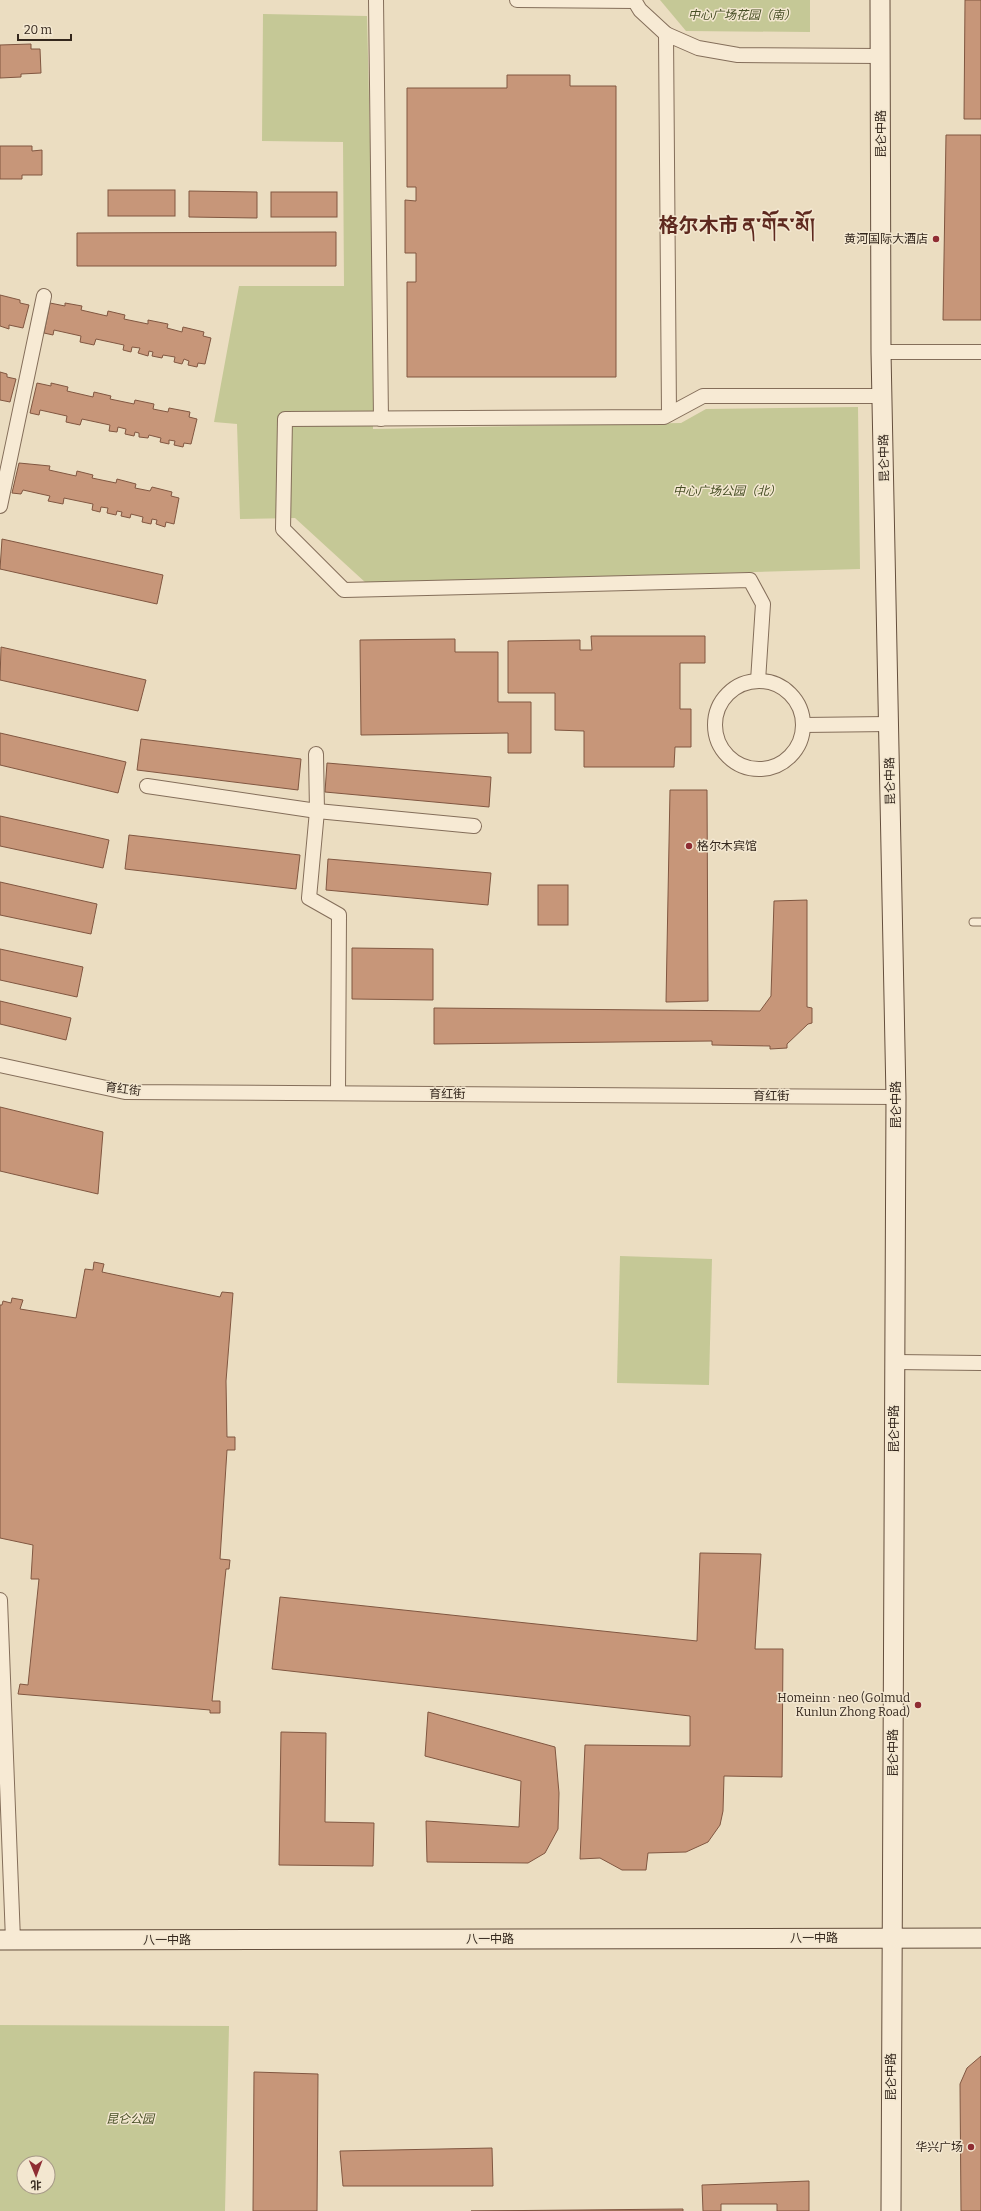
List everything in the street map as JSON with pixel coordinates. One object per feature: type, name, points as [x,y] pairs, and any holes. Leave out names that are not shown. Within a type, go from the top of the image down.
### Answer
[{"type":"main road","name":"昆仑中路","points":[[880,0],[882,396],[896,1097],[891,2211]]},
{"type":"main road","name":"八一中路","points":[[6,1940],[981,1938]]},
{"type":"street","points":[[376,0],[381,419]]},
{"type":"street","points":[[517,0],[635,0],[640,10],[666,34],[698,48],[738,55],[880,56]]},
{"type":"street","points":[[666,34],[669,414]]},
{"type":"street","points":[[0,506],[44,296]]},
{"type":"street","points":[[882,352],[981,352]]},
{"type":"street","points":[[758,681],[763,604],[750,580],[344,590],[282,530],[285,419],[664,417],[703,396],[882,396]]},
{"type":"street","points":[[758,681],[772,683],[785,689],[795,698],[801,711],[803,725],[801,738],[795,750],[785,760],[773,767],[759,769],[744,766],[731,759],[721,747],[715,733],[715,718],[720,703],[730,691],[743,683],[758,681]]},
{"type":"street","points":[[803,725],[889,724]]},
{"type":"street","points":[[316,754],[317,810],[308,898],[339,915],[338,1093]]},
{"type":"street","points":[[147,786],[317,810],[474,826]]},
{"type":"street","name":"育红街","points":[[0,1066],[125,1092],[896,1097]]},
{"type":"street","points":[[895,1362],[981,1363]]},
{"type":"street","points":[[0,1600],[6,1940]]},
{"type":"lane","points":[[973,922],[981,922]]},
{"type":"green space","name":"中心广场花园（南）","points":[[660,0],[810,0],[810,32],[686,31]]},
{"type":"green space","name":"中心广场公园（北）","points":[[263,14],[367,16],[374,307],[373,429],[681,423],[706,409],[858,407],[860,569],[366,583],[295,518],[240,519],[237,424],[214,422],[239,286],[344,286],[343,142],[262,141]]},
{"type":"green space","points":[[620,1256],[712,1259],[709,1385],[617,1383]]},
{"type":"green space","name":"昆仑公园","points":[[0,2025],[229,2026],[225,2211],[0,2211]]},
{"type":"building","points":[[965,0],[981,0],[981,119],[964,119]]},
{"type":"building","points":[[31,44],[31,49],[40,49],[41,73],[21,74],[21,77],[0,78],[0,45]]},
{"type":"building","points":[[507,75],[570,75],[570,86],[616,86],[616,377],[407,377],[407,282],[416,282],[416,253],[405,253],[405,200],[416,201],[416,187],[407,187],[407,88],[507,88]]},
{"type":"building","points":[[946,135],[981,135],[981,320],[943,320]]},
{"type":"building","points":[[0,146],[32,146],[32,151],[42,150],[42,175],[22,175],[22,179],[0,179]]},
{"type":"building","points":[[108,190],[175,190],[175,216],[108,216]]},
{"type":"building","points":[[189,191],[257,192],[257,218],[189,217]]},
{"type":"building","points":[[271,192],[337,192],[337,217],[271,217]]},
{"type":"building","points":[[336,232],[336,266],[77,266],[77,233]]},
{"type":"building","points":[[0,295],[20,300],[20,303],[29,305],[23,328],[9,325],[9,329],[0,326]]},
{"type":"building","points":[[50,303],[65,306],[65,303],[82,306],[81,310],[107,316],[108,311],[125,315],[124,319],[148,324],[148,320],[168,324],[167,328],[182,332],[183,327],[204,332],[203,336],[211,338],[205,364],[198,363],[197,367],[188,365],[189,361],[184,359],[182,364],[174,362],[175,357],[163,355],[162,358],[152,356],[153,352],[149,351],[148,356],[138,353],[140,348],[132,347],[131,352],[123,350],[124,345],[96,339],[94,345],[80,342],[81,336],[54,330],[53,335],[44,333]]},
{"type":"building","points":[[0,372],[7,374],[7,377],[16,379],[10,402],[0,400]]},
{"type":"building","points":[[37,383],[51,386],[51,383],[68,387],[67,391],[93,397],[94,392],[111,396],[110,399],[134,404],[135,400],[154,404],[153,409],[168,412],[169,408],[190,412],[189,417],[197,419],[191,444],[184,443],[183,447],[174,445],[175,441],[169,440],[169,444],[160,442],[161,438],[149,435],[148,438],[139,437],[139,433],[135,432],[134,436],[125,434],[126,429],[118,427],[117,432],[109,431],[110,425],[82,419],[80,425],[66,422],[67,416],[40,410],[39,415],[30,413]]},
{"type":"building","points":[[19,463],[50,466],[49,470],[76,476],[77,471],[93,475],[92,478],[116,483],[117,479],[136,484],[135,488],[150,491],[152,487],[172,492],[171,496],[179,498],[174,524],[166,522],[165,527],[156,524],[157,520],[152,519],[151,524],[142,522],[143,517],[131,514],[130,518],[121,516],[122,512],[117,511],[116,515],[107,513],[108,508],[101,507],[100,512],[92,510],[93,504],[64,498],[63,504],[48,501],[50,496],[23,490],[21,494],[12,493]]},
{"type":"building","points":[[2,539],[163,575],[157,604],[0,569]]},
{"type":"building","points":[[591,636],[705,636],[705,663],[680,663],[680,709],[691,709],[691,747],[675,747],[674,767],[584,767],[584,731],[555,730],[555,693],[508,693],[508,641],[580,640],[580,650],[592,650]]},
{"type":"building","points":[[455,639],[455,652],[498,652],[498,702],[531,702],[531,753],[508,753],[508,733],[361,735],[360,640]]},
{"type":"building","points":[[1,647],[146,680],[138,711],[0,680]]},
{"type":"building","points":[[0,733],[126,762],[118,793],[0,765]]},
{"type":"building","points":[[141,739],[301,759],[298,790],[137,770]]},
{"type":"building","points":[[327,763],[491,777],[489,807],[325,792]]},
{"type":"building","points":[[670,790],[707,790],[708,1001],[666,1002]]},
{"type":"building","points":[[0,816],[109,840],[103,868],[0,846]]},
{"type":"building","points":[[129,835],[300,855],[296,889],[125,869]]},
{"type":"building","points":[[328,859],[491,873],[488,905],[326,890]]},
{"type":"building","points":[[0,882],[97,904],[91,934],[0,915]]},
{"type":"building","points":[[538,885],[568,885],[568,925],[538,925]]},
{"type":"building","points":[[807,900],[807,1007],[812,1008],[812,1023],[808,1024],[787,1044],[787,1048],[770,1049],[770,1046],[712,1045],[712,1041],[434,1044],[434,1008],[760,1011],[771,996],[774,901]]},
{"type":"building","points":[[352,948],[433,949],[433,1000],[352,999]]},
{"type":"building","points":[[0,949],[83,967],[77,997],[0,980]]},
{"type":"building","points":[[0,1001],[71,1018],[66,1040],[0,1024]]},
{"type":"building","points":[[0,1107],[103,1132],[98,1194],[0,1171]]},
{"type":"building","points":[[94,1262],[104,1264],[102,1272],[220,1297],[222,1292],[233,1293],[226,1381],[227,1437],[235,1437],[235,1450],[227,1450],[220,1559],[230,1560],[229,1569],[226,1569],[212,1701],[220,1701],[220,1713],[210,1713],[210,1710],[18,1694],[20,1684],[28,1685],[39,1579],[31,1579],[33,1545],[0,1538],[0,1305],[2,1305],[3,1301],[11,1303],[12,1298],[23,1300],[20,1309],[76,1318],[85,1269],[93,1270]]},
{"type":"building","points":[[700,1553],[761,1554],[755,1649],[783,1649],[782,1777],[724,1776],[723,1811],[720,1825],[708,1842],[686,1852],[648,1853],[646,1870],[622,1870],[600,1858],[580,1859],[585,1745],[690,1746],[690,1716],[272,1669],[280,1597],[697,1641]]},
{"type":"building","points":[[428,1712],[555,1747],[559,1793],[558,1829],[545,1853],[528,1863],[427,1862],[426,1821],[519,1827],[521,1781],[425,1756]]},
{"type":"building","points":[[281,1732],[326,1733],[325,1822],[374,1823],[373,1866],[279,1865]]},
{"type":"building","name":"华兴广场","points":[[981,2056],[981,2211],[961,2211],[960,2084],[967,2068]]},
{"type":"building","points":[[254,2072],[318,2074],[317,2211],[253,2211]]},
{"type":"building","points":[[492,2148],[493,2186],[343,2186],[340,2151]]},
{"type":"building","points":[[809,2181],[809,2211],[777,2211],[777,2204],[721,2204],[721,2211],[703,2211],[702,2185]]},
{"type":"building","points":[[683,2209],[683,2211],[471,2211]]},
{"type":"place","name":"黄河国际大酒店","points":[[936,239]]},
{"type":"place","name":"格尔木宾馆","points":[[689,846]]},
{"type":"place","name":"Homeinn · neo (Golmud Kunlun Zhong Road)","points":[[918,1705]]},
{"type":"place","name":"华兴广场","points":[[971,2147]]},
{"type":"district","name":"格尔木市 ན་གོར་མོ།","points":[[737,225]]}]
